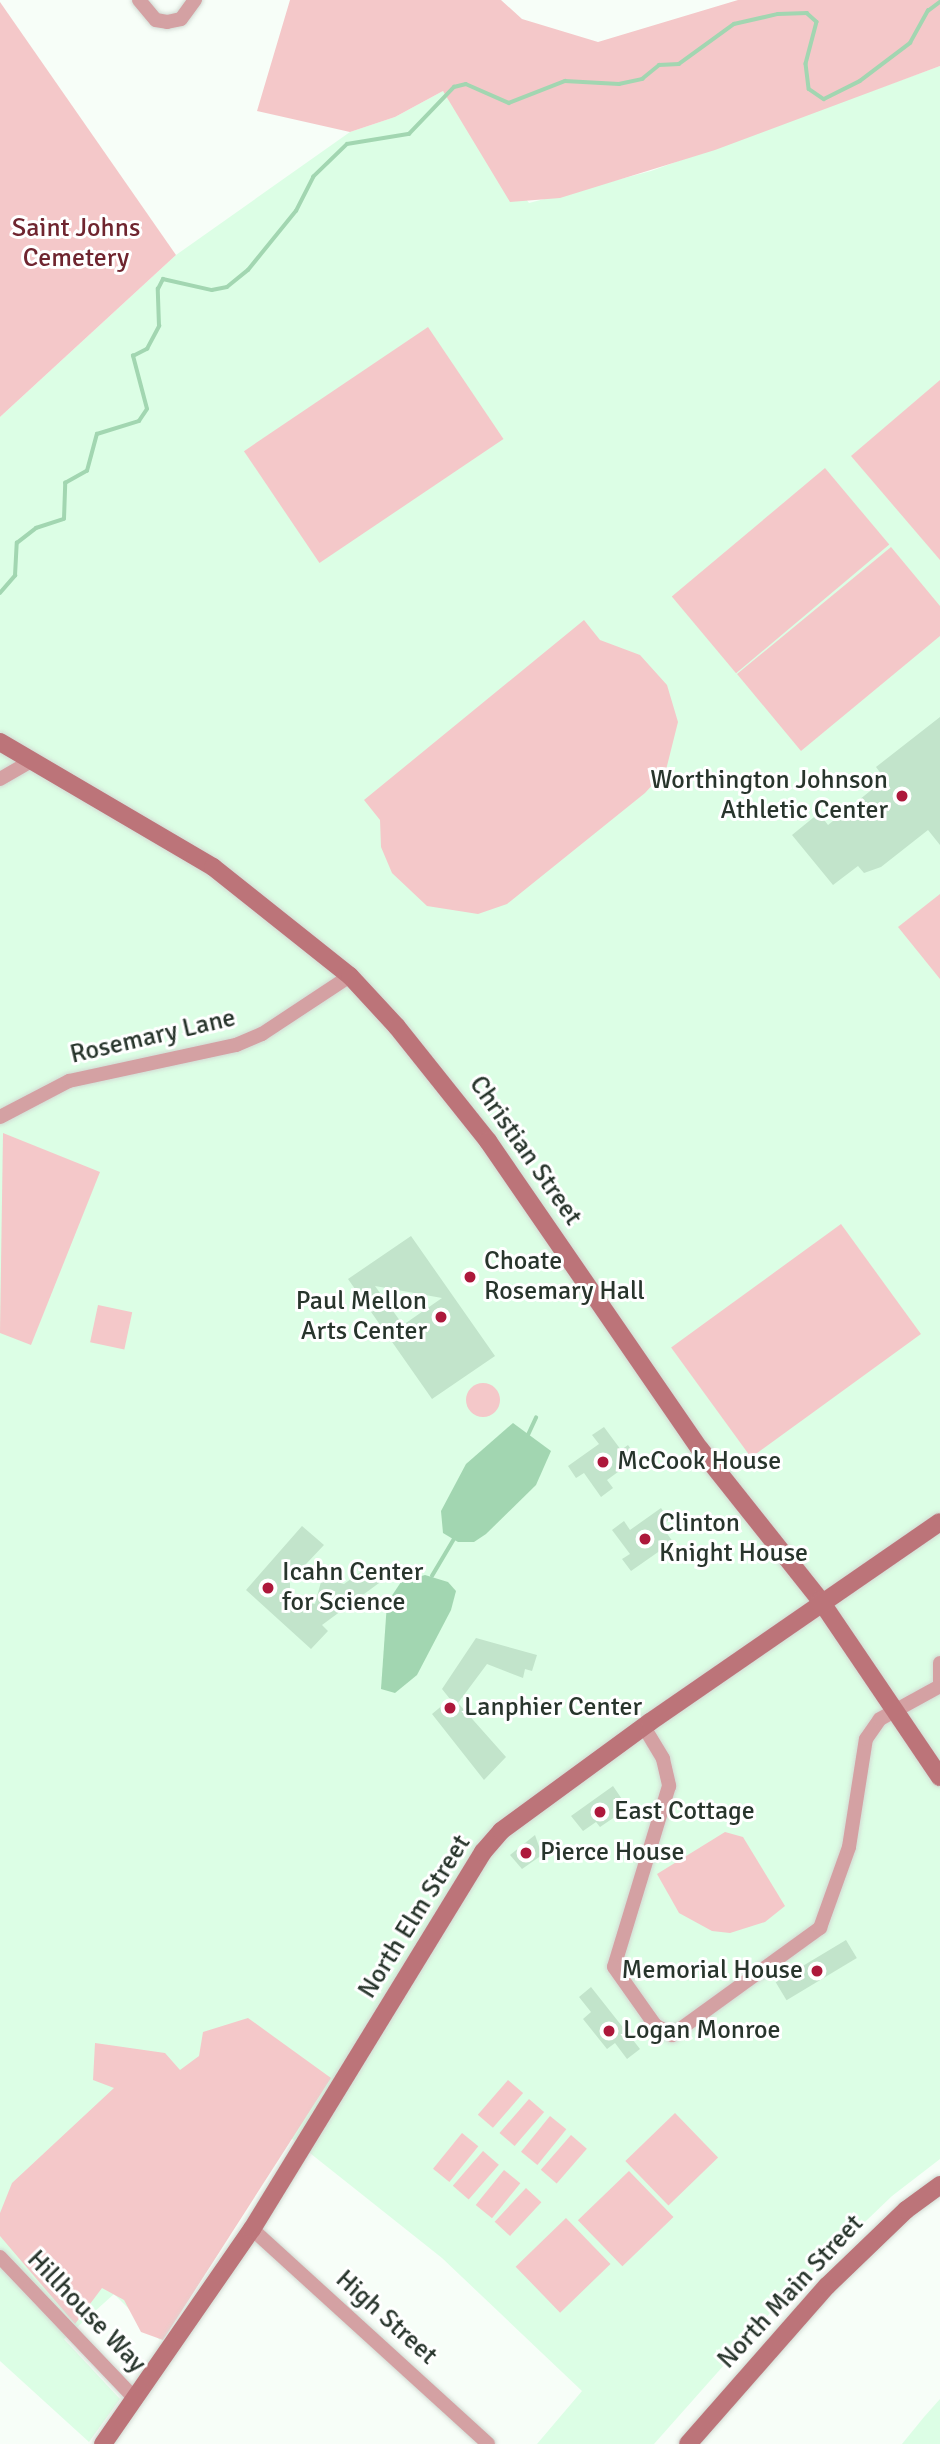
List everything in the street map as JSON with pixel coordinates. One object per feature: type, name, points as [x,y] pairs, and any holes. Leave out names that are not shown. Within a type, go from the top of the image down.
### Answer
[{"type":"main road","name":"Christian Street","points":[[0,742],[30,762],[202,860],[350,976],[433,1068],[700,1448],[820,1600],[940,1777]]},
{"type":"main road","name":"North Elm Street","points":[[103,2444],[136,2400],[251,2229],[483,1852],[502,1831],[820,1600],[940,1522]]},
{"type":"main road","name":"North Main Street","points":[[688,2444],[836,2277],[940,2185]]},
{"type":"street","points":[[139,0],[156,20],[167,22],[181,19],[195,0]]},
{"type":"street","points":[[0,779],[30,762]]},
{"type":"street","name":"Rosemary Lane","points":[[0,1116],[69,1081],[236,1045],[262,1034],[350,976]]},
{"type":"street","points":[[644,1727],[663,1759],[669,1786],[614,1967],[654,2025],[672,2035],[820,1928],[849,1847],[866,1740],[894,1709],[940,1686],[940,1663]]},
{"type":"street","name":"High Street","points":[[251,2229],[488,2444]]},
{"type":"street","name":"Hillhouse Way","points":[[0,2257],[136,2400]]},
{"type":"shaded area","name":"Choate Rosemary Hall","points":[[940,66],[940,2159],[892,2196],[771,2312],[654,2444],[537,2444],[582,2391],[442,2258],[291,2138],[160,2340],[114,2294],[64,2339],[120,2399],[89,2442],[0,2361],[0,417],[176,255],[350,132],[395,117],[443,91],[529,203],[651,171]]},
{"type":"shaded area","points":[[513,1423],[551,1451],[536,1485],[486,1534],[474,1542],[458,1542],[443,1533],[441,1511],[466,1464]]},
{"type":"shaded area","points":[[425,1575],[448,1582],[456,1591],[451,1610],[417,1675],[395,1693],[381,1689],[387,1603],[401,1582]]},
{"type":"shaded area","points":[[940,2399],[940,2444],[902,2444],[924,2417]]},
{"type":"green space","points":[[290,0],[501,0],[522,19],[598,42],[738,0],[940,0],[940,66],[715,150],[560,198],[510,202],[443,91],[395,117],[350,132],[257,111]]},
{"type":"green space","name":"Saint Johns Cemetery","points":[[0,2],[176,255],[0,417]]},
{"type":"green space","points":[[428,327],[503,439],[319,563],[244,451]]},
{"type":"green space","points":[[940,380],[940,560],[851,456]]},
{"type":"green space","points":[[825,468],[889,545],[736,673],[672,597]]},
{"type":"green space","points":[[891,547],[940,606],[940,636],[801,751],[737,674]]},
{"type":"green space","points":[[584,620],[600,640],[640,655],[667,685],[678,722],[666,770],[645,793],[507,904],[478,914],[427,906],[392,873],[381,847],[380,820],[364,800]]},
{"type":"green space","points":[[940,894],[940,979],[898,927]]},
{"type":"green space","points":[[3,1133],[100,1172],[31,1345],[0,1333]]},
{"type":"green space","points":[[841,1224],[921,1334],[751,1457],[671,1347]]},
{"type":"green space","points":[[98,1305],[132,1312],[124,1349],[90,1342]]},
{"type":"green space","points":[[483,1383],[495,1388],[500,1400],[495,1412],[483,1417],[471,1412],[466,1400],[471,1388]]},
{"type":"green space","points":[[725,1832],[743,1837],[785,1906],[765,1922],[730,1933],[712,1931],[679,1913],[657,1874]]},
{"type":"green space","points":[[248,2018],[331,2078],[163,2340],[141,2332],[124,2300],[102,2288],[75,2324],[0,2236],[0,2213],[12,2183],[114,2088],[93,2080],[95,2043],[165,2053],[180,2070],[199,2056],[203,2032]]},
{"type":"green space","points":[[508,2080],[523,2093],[493,2128],[478,2115]]},
{"type":"green space","points":[[529,2099],[544,2112],[515,2146],[499,2133]]},
{"type":"green space","points":[[675,2113],[718,2158],[668,2206],[625,2161]]},
{"type":"green space","points":[[550,2116],[566,2129],[537,2165],[521,2152]]},
{"type":"green space","points":[[462,2133],[478,2146],[449,2182],[433,2169]]},
{"type":"green space","points":[[571,2135],[587,2149],[557,2183],[541,2170]]},
{"type":"green space","points":[[483,2151],[499,2165],[469,2199],[453,2186]]},
{"type":"green space","points":[[504,2170],[520,2183],[492,2218],[476,2205]]},
{"type":"green space","points":[[629,2171],[673,2217],[622,2266],[578,2220]]},
{"type":"green space","points":[[526,2188],[541,2202],[510,2236],[495,2222]]},
{"type":"green space","points":[[566,2218],[610,2264],[560,2313],[516,2267]]},
{"type":"building","name":"Worthington Johnson Athletic Center","points":[[940,717],[940,845],[928,830],[881,867],[864,873],[858,866],[833,885],[792,835],[819,813],[828,825],[885,779],[876,767]]},
{"type":"building","name":"Paul Mellon Arts Center","points":[[411,1236],[495,1356],[432,1399],[348,1279]],"holes":[[[375,1286],[442,1298],[403,1325]]]},
{"type":"building","name":"McCook House","points":[[604,1427],[621,1450],[628,1445],[637,1458],[607,1480],[613,1488],[601,1497],[584,1473],[576,1478],[568,1466],[599,1444],[592,1435]]},
{"type":"building","name":"Clinton Knight House","points":[[661,1508],[669,1520],[661,1525],[678,1549],[666,1557],[661,1550],[631,1571],[622,1559],[630,1554],[612,1530],[624,1521],[630,1530]]},
{"type":"building","name":"Icahn Center for Science","points":[[302,1526],[324,1545],[290,1581],[290,1592],[299,1602],[315,1604],[322,1578],[344,1584],[370,1565],[394,1572],[322,1625],[328,1631],[311,1649],[246,1590]]},
{"type":"building","name":"Lanphier Center","points":[[476,1638],[537,1655],[532,1671],[525,1669],[523,1678],[487,1664],[458,1703],[506,1757],[484,1780],[432,1714],[450,1699],[442,1689]]},
{"type":"building","name":"East Cottage","points":[[613,1786],[628,1808],[600,1827],[596,1822],[583,1831],[571,1816]]},
{"type":"building","name":"Pierce House","points":[[535,1835],[542,1855],[522,1869],[510,1855]]},
{"type":"building","name":"Memorial House","points":[[846,1940],[857,1958],[787,2000],[776,1982]]},
{"type":"building","name":"Logan Monroe","points":[[591,1987],[640,2049],[627,2059],[615,2043],[607,2049],[583,2019],[591,2012],[579,1997]]},
{"type":"waterway","points":[[0,593],[15,576],[17,543],[36,528],[64,519],[65,483],[87,471],[97,434],[139,421],[147,409],[133,356],[147,349],[159,326],[158,289],[163,279],[212,290],[227,287],[248,270],[296,211],[313,177],[347,144],[409,134],[454,87],[466,84],[509,103],[565,81],[619,84],[642,79],[659,65],[679,64],[734,24],[778,14],[807,13],[817,22],[806,64],[809,89],[824,99],[860,81],[910,43],[928,11],[940,2]]},
{"type":"waterway","points":[[528,1435],[536,1418]]},
{"type":"waterway","points":[[432,1576],[454,1539]]},
{"type":"place","name":"Worthington Johnson Athletic Center","points":[[902,796]]},
{"type":"place","name":"Choate Rosemary Hall","points":[[470,1277]]},
{"type":"place","name":"Paul Mellon Arts Center","points":[[441,1317]]},
{"type":"place","name":"McCook House","points":[[603,1462]]},
{"type":"place","name":"Clinton Knight House","points":[[645,1539]]},
{"type":"place","name":"Icahn Center for Science","points":[[268,1588]]},
{"type":"place","name":"Lanphier Center","points":[[450,1708]]},
{"type":"place","name":"East Cottage","points":[[600,1812]]},
{"type":"place","name":"Pierce House","points":[[526,1853]]},
{"type":"place","name":"Memorial House","points":[[817,1971]]},
{"type":"place","name":"Logan Monroe","points":[[609,2031]]}]
